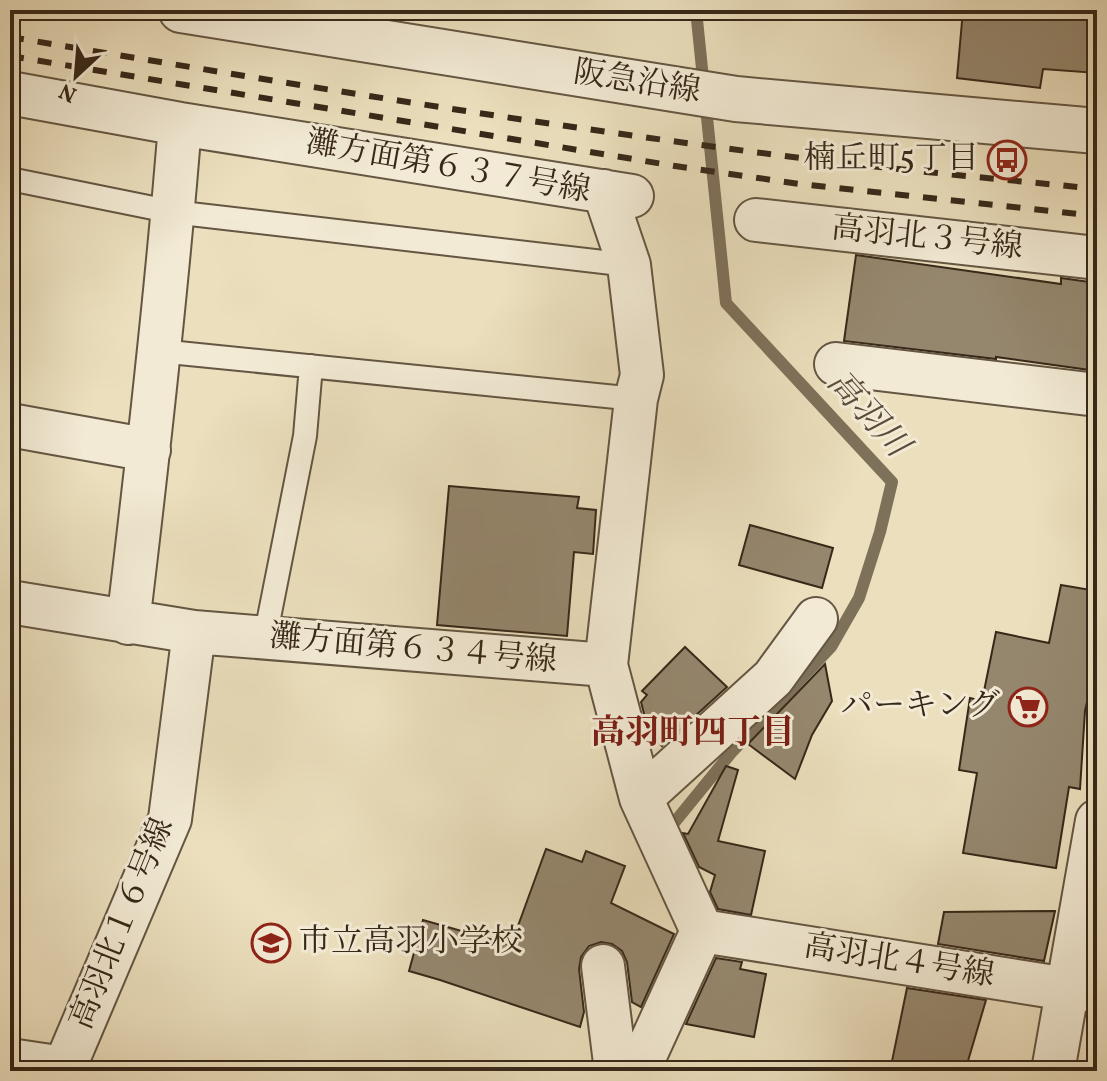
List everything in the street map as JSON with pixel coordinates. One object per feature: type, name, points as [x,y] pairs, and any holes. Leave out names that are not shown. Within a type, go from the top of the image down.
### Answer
[{"type":"street","name":"阪急沿線","points":[[189,11],[736,99],[1097,131]]},
{"type":"street","name":"灘方面第６３７号線","points":[[10,93],[180,124],[619,194],[642,375],[636,399],[606,665]]},
{"type":"street","points":[[128,623],[149,450],[180,124]]},
{"type":"street","name":"高羽北３号線","points":[[756,220],[1097,258]]},
{"type":"street","points":[[836,364],[1097,395]]},
{"type":"street","points":[[10,425],[149,450]]},
{"type":"street","name":"灘方面第６３４号線","points":[[10,602],[194,632],[606,665]]},
{"type":"street","points":[[645,806],[773,678],[816,619]]},
{"type":"street","name":"高羽北１６号線","points":[[63,1069],[170,819],[194,632]]},
{"type":"street","points":[[606,665],[645,806],[702,931],[638,1071]]},
{"type":"street","points":[[1053,1071],[1082,990],[1097,821]]},
{"type":"street","name":"高羽北４号線","points":[[702,931],[1082,990]]},
{"type":"street","points":[[603,966],[616,1071]]},
{"type":"street","points":[[10,1060],[63,1069]]},
{"type":"lane","points":[[10,179],[173,212],[629,265]]},
{"type":"lane","points":[[159,351],[636,399]]},
{"type":"lane","points":[[265,638],[305,436],[311,366]]},
{"type":"building","points":[[963,10],[1097,10],[1097,73],[1043,69],[1040,88],[957,78]]},
{"type":"building","points":[[856,255],[1061,284],[1061,278],[1097,283],[1097,371],[844,341]]},
{"type":"building","points":[[449,486],[579,497],[577,508],[596,510],[593,554],[574,552],[567,636],[437,625]]},
{"type":"building","points":[[750,525],[833,548],[822,588],[739,565]]},
{"type":"building","points":[[1061,585],[1097,591],[1097,658],[1085,711],[1080,789],[1069,787],[1056,868],[963,853],[977,773],[959,770],[970,698],[982,701],[996,632],[1049,643]]},
{"type":"building","points":[[685,647],[727,687],[662,746],[649,733],[641,702],[647,695],[642,691]]},
{"type":"building","points":[[825,664],[832,701],[812,735],[795,779],[748,744]]},
{"type":"building","points":[[726,766],[738,770],[718,841],[765,851],[751,915],[718,909],[710,892],[715,875],[699,867],[683,833],[688,834]]},
{"type":"building","points":[[546,849],[582,862],[586,851],[625,866],[611,903],[674,934],[641,1007],[632,1002],[627,962],[622,951],[612,944],[601,942],[589,946],[581,957],[579,969],[584,1012],[580,1027],[409,971],[423,920],[511,945]]},
{"type":"building","points":[[1055,911],[1044,961],[938,944],[944,912]]},
{"type":"building","points":[[716,958],[742,962],[740,969],[766,974],[754,1037],[686,1024]]},
{"type":"building","points":[[907,988],[986,1000],[965,1071],[890,1071]]},
{"type":"waterway","name":"高羽川","points":[[665,834],[731,753],[831,647],[859,598],[892,482],[726,303],[696,10]]},
{"type":"railway","points":[[10,37],[504,117],[702,145],[1097,189]]},
{"type":"railway","points":[[10,56],[675,166],[800,184],[1097,216]]},
{"type":"place","name":"楠丘町5丁目","points":[[1007,160]]},
{"type":"place","name":"パーキング","points":[[1028,707]]},
{"type":"place","name":"市立高羽小学校","points":[[271,943]]},
{"type":"district","name":"高羽町四丁目","points":[[693,734]]}]
